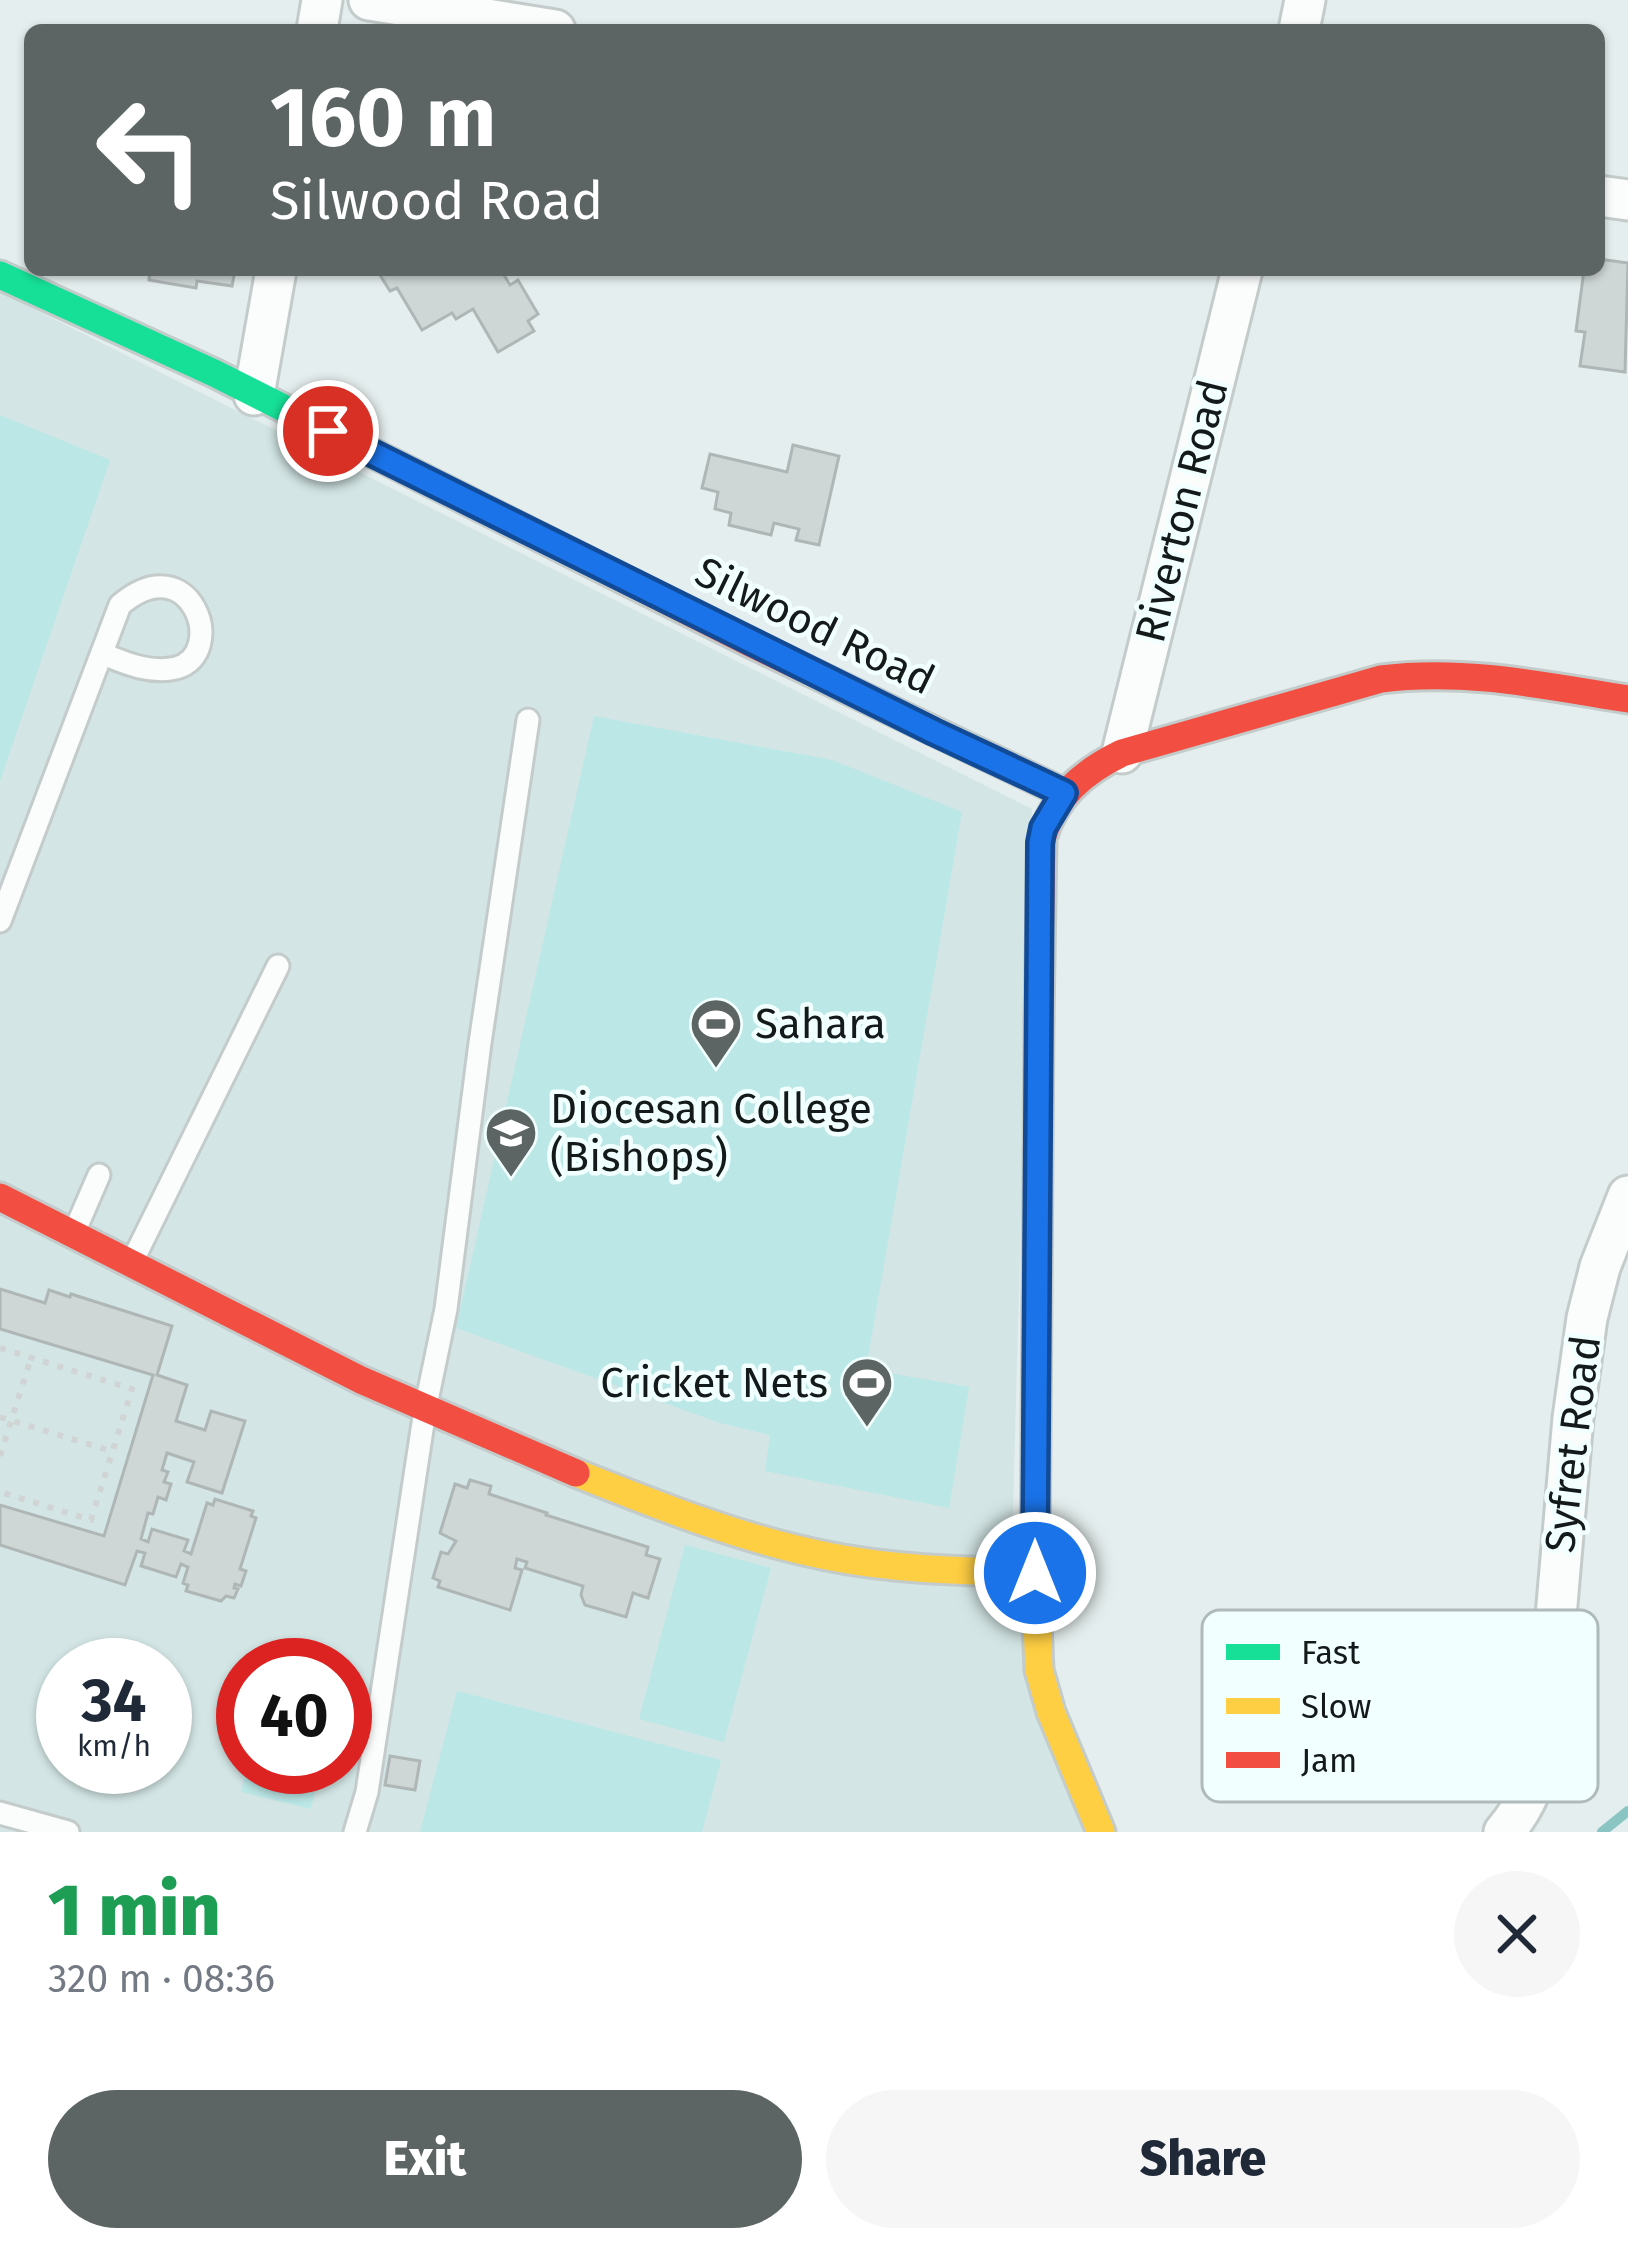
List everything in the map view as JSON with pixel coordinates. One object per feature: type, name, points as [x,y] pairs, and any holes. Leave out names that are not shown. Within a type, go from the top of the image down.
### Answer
[{"type":"street","points":[[368,0],[518,24]]},
{"type":"street","name":"Silwood Road","points":[[0,275],[172,352],[1064,793]]},
{"type":"street","points":[[254,394],[275,276]]},
{"type":"street","name":"Riverton Road","points":[[1122,753],[1241,276]]},
{"type":"street","points":[[1102,1832],[1051,1712],[1040,1670],[1035,1573],[1043,828],[1064,793],[1098,764],[1122,753],[1403,674],[1470,676],[1627,694]]},
{"type":"street","name":"Syfret Road","points":[[1557,1610],[1587,1318],[1600,1268],[1628,1196]]},
{"type":"street","points":[[0,1197],[348,1376],[498,1443],[662,1506],[806,1552],[947,1571],[1035,1573]]},
{"type":"street","name":"Syfret Road","points":[[1504,1832],[1525,1802]]},
{"type":"lane","points":[[0,921],[120,605],[144,590],[160,587],[178,590],[198,612],[198,648],[190,661],[176,668],[136,667],[103,654]]},
{"type":"lane","points":[[356,1832],[368,1792],[425,1410],[446,1309],[528,720]]},
{"type":"lane","points":[[130,1265],[278,966]]},
{"type":"lane","points":[[73,1235],[99,1175]]},
{"type":"lane","points":[[0,1813],[68,1832]]},
{"type":"path","points":[[0,1348],[132,1388],[91,1520],[0,1492]]},
{"type":"path","points":[[0,1456],[31,1358]]},
{"type":"path","points":[[0,1417],[112,1452]]},
{"type":"shaded area","name":"Diocesan College (Bishops)","points":[[0,292],[1032,809],[1012,1549],[1089,1832],[0,1832]]},
{"type":"shaded area","points":[[0,415],[110,460],[0,781]]},
{"type":"shaded area","name":"Sahara","points":[[594,716],[832,760],[962,812],[866,1369],[969,1387],[949,1508],[765,1471],[770,1435],[720,1423],[456,1328]]},
{"type":"shaded area","points":[[685,1545],[771,1568],[724,1742],[639,1719]]},
{"type":"shaded area","points":[[457,1691],[721,1760],[702,1832],[420,1832]]},
{"type":"shaded area","points":[[249,1794],[315,1794],[311,1809]]},
{"type":"building","points":[[1605,260],[1628,263],[1625,372],[1580,366],[1585,332],[1576,331],[1583,276],[1605,276]]},
{"type":"building","points":[[149,276],[234,276],[232,286],[197,281],[196,288],[149,280]]},
{"type":"building","points":[[381,276],[505,276],[510,285],[518,280],[538,314],[528,321],[534,331],[498,352],[473,309],[456,319],[452,313],[422,330],[397,288],[390,291]]},
{"type":"building","points":[[793,445],[839,456],[819,545],[796,540],[799,529],[774,523],[771,535],[729,525],[731,513],[715,509],[718,492],[702,488],[710,454],[787,472]]},
{"type":"building","points":[[0,1289],[45,1303],[49,1290],[71,1294],[172,1326],[157,1375],[187,1385],[176,1421],[205,1430],[211,1411],[245,1421],[222,1493],[187,1482],[194,1462],[167,1453],[162,1470],[168,1472],[164,1482],[171,1484],[166,1500],[158,1497],[153,1514],[148,1513],[141,1539],[148,1542],[152,1529],[188,1540],[184,1551],[191,1554],[207,1503],[213,1505],[215,1499],[253,1511],[251,1516],[256,1518],[240,1569],[246,1571],[241,1586],[235,1584],[234,1598],[226,1596],[221,1601],[186,1591],[188,1585],[183,1583],[188,1567],[181,1564],[176,1577],[141,1566],[145,1553],[137,1551],[125,1585],[0,1545],[0,1505],[104,1536],[153,1375],[0,1329]]},
{"type":"building","points":[[470,1480],[491,1486],[489,1494],[648,1547],[646,1555],[660,1559],[648,1598],[633,1593],[626,1617],[585,1605],[583,1586],[525,1568],[527,1562],[517,1559],[515,1568],[522,1570],[510,1610],[438,1587],[440,1581],[433,1578],[441,1552],[448,1554],[456,1541],[440,1533],[455,1484],[467,1488]]},
{"type":"building","points":[[390,1756],[420,1761],[415,1790],[385,1785]]},
{"type":"waterway","points":[[1602,1832],[1628,1811]]},
{"type":"traffic: fast","points":[[0,275],[214,373],[422,478]]},
{"type":"traffic: slow","points":[[1039,1020],[1035,1573],[1039,1670],[1051,1712],[1101,1832]]},
{"type":"traffic: slow","points":[[576,1473],[702,1521],[799,1550],[907,1567],[1035,1573]]},
{"type":"traffic: jam","points":[[422,478],[750,643],[1064,793]]},
{"type":"traffic: jam","points":[[1039,1020],[1042,838],[1063,798],[1108,760],[1381,679],[1474,677],[1628,699]]},
{"type":"traffic: jam","points":[[0,1197],[361,1380],[576,1473]]},
{"type":"place","name":"Sahara","points":[[716,1070]]},
{"type":"place","name":"Diocesan College (Bishops)","points":[[511,1179]]},
{"type":"place","name":"Cricket Nets","points":[[867,1429]]},
{"type":"route","points":[[328,431],[1064,793],[1043,828],[1040,843],[1035,1573]]}]
